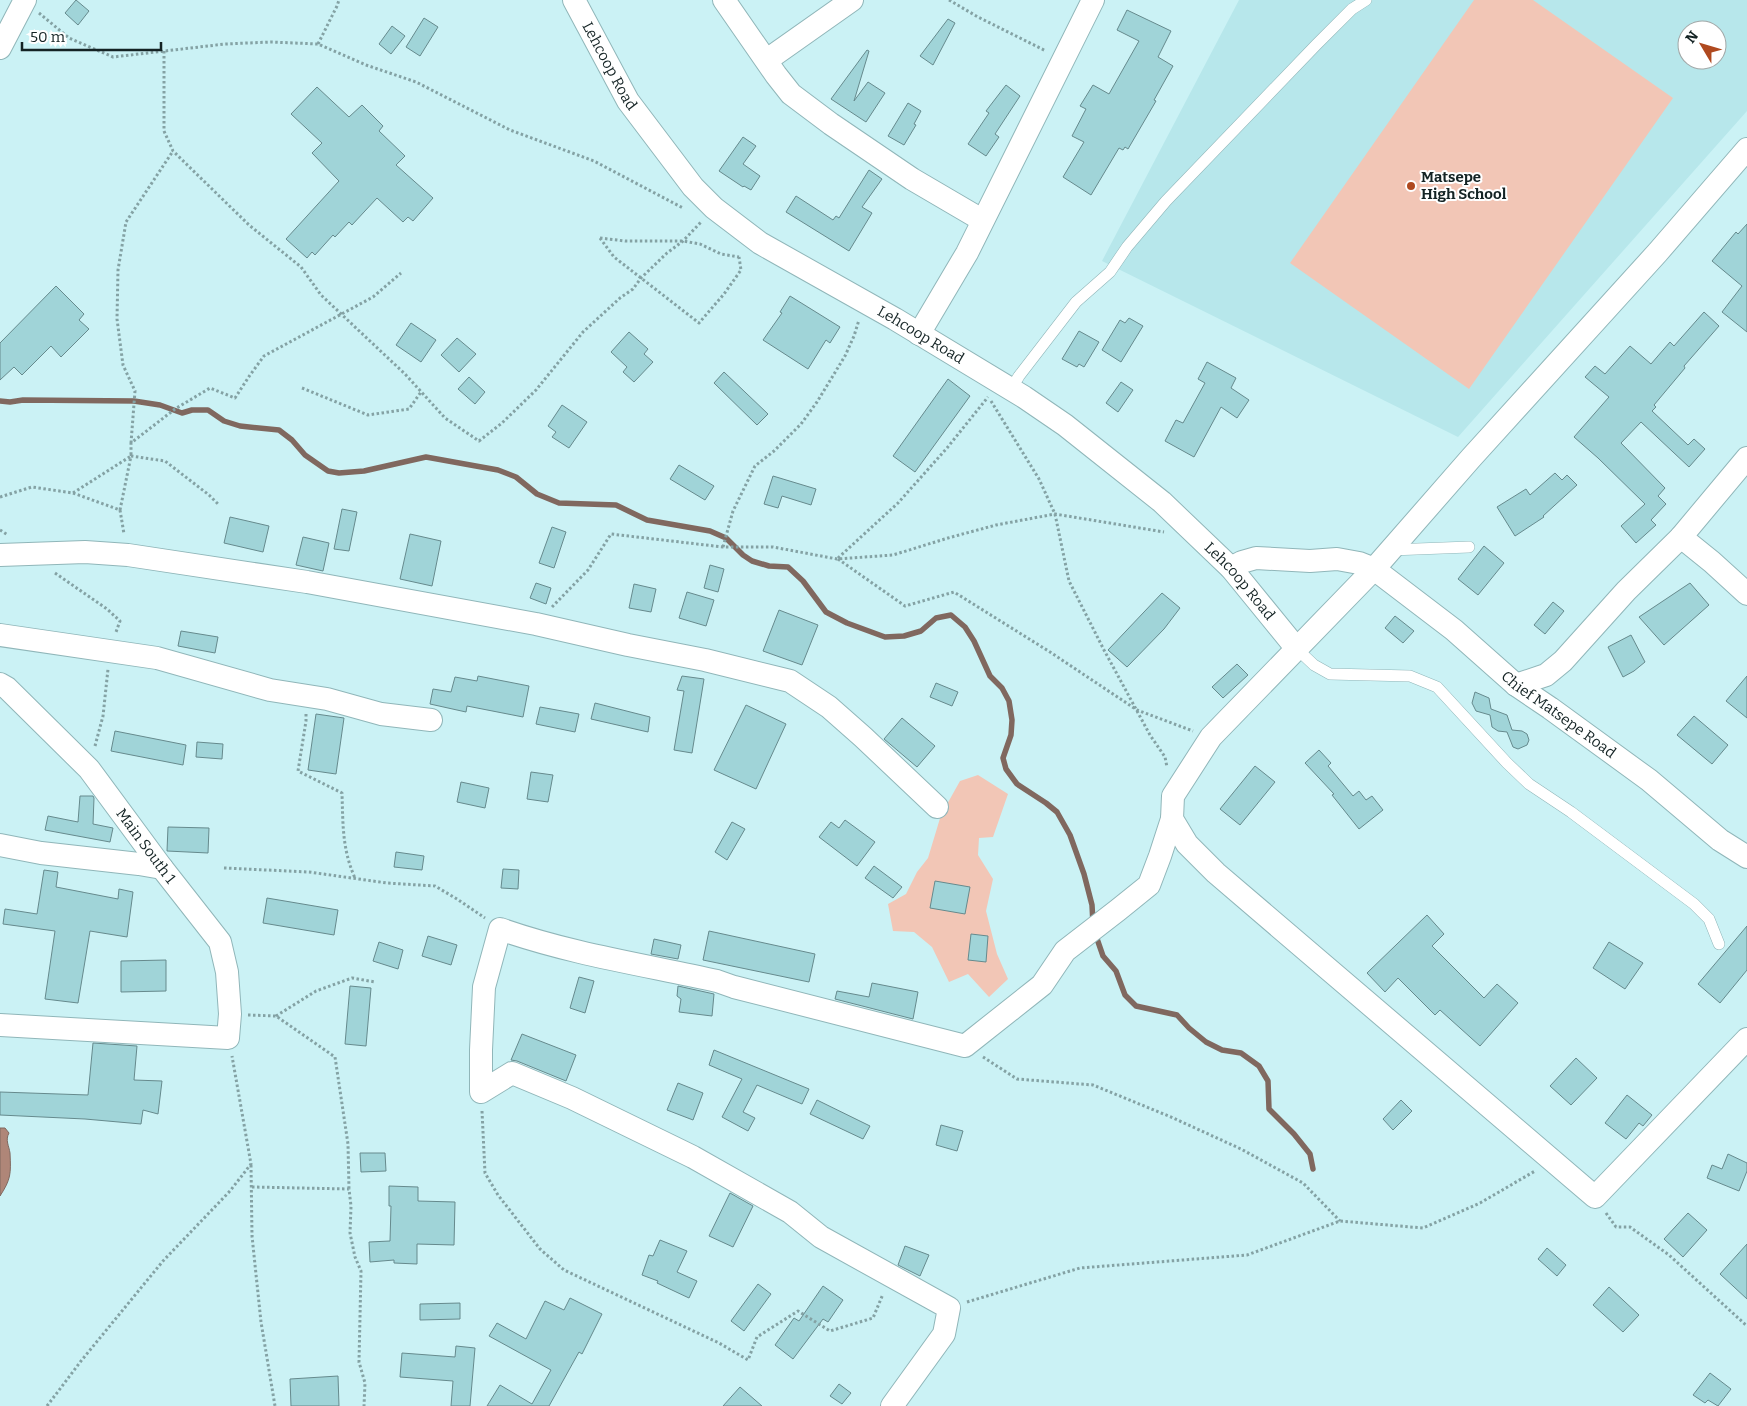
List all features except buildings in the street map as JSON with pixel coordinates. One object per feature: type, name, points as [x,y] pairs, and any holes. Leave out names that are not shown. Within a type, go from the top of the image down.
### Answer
[{"type":"street","points":[[0,48],[25,0]]},
{"type":"street","name":"Lehcoop Road","points":[[574,0],[628,101],[693,187],[714,208],[760,243],[919,334],[1011,389],[1065,425],[1162,502],[1200,538],[1231,568],[1297,649]]},
{"type":"street","points":[[724,0],[791,94],[831,124],[912,179],[982,220]]},
{"type":"street","points":[[767,60],[852,0]]},
{"type":"street","points":[[919,334],[967,253],[1093,0]]},
{"type":"street","points":[[481,1092],[484,987],[500,929],[534,941],[717,982],[734,988],[965,1046],[1042,985],[1065,950],[1148,885],[1172,819],[1173,796],[1211,737],[1374,569],[1471,458],[1658,252],[1747,149]]},
{"type":"street","points":[[1516,685],[1546,675],[1563,661],[1626,591],[1680,537],[1747,458]]},
{"type":"street","points":[[1680,537],[1712,562],[1747,594]]},
{"type":"street","points":[[0,555],[84,552],[128,555],[307,582],[536,624],[705,660],[790,681],[829,707],[937,808]]},
{"type":"street","name":"Chief Matsepe Road","points":[[1231,568],[1256,558],[1310,561],[1336,559],[1359,563],[1374,569],[1454,630],[1516,685],[1648,780],[1720,840],[1747,857]]},
{"type":"street","points":[[0,635],[157,658],[270,690],[327,699],[381,714],[431,720]]},
{"type":"street","name":"Main South 1","points":[[0,684],[7,688],[89,769],[162,868],[220,942],[227,972],[230,1014],[228,1038]]},
{"type":"street","points":[[1172,819],[1187,844],[1216,873],[1595,1197],[1747,1039]]},
{"type":"street","points":[[0,845],[41,853],[162,868]]},
{"type":"street","points":[[0,1025],[228,1038]]},
{"type":"street","points":[[481,1092],[512,1073],[572,1098],[693,1157],[733,1179],[790,1212],[821,1238],[949,1308],[944,1334],[892,1406]]},
{"type":"lane","points":[[1011,389],[1076,302],[1110,272],[1127,247],[1166,201],[1316,45],[1352,9],[1366,0]]},
{"type":"lane","points":[[1390,550],[1469,548]]},
{"type":"lane","points":[[1297,649],[1314,665],[1330,674],[1410,676],[1437,687],[1529,784],[1571,812],[1694,904],[1709,919],[1719,944]]},
{"type":"path","points":[[25,0],[69,38],[113,57],[225,44],[271,42],[318,44],[366,65],[416,82],[510,130],[594,161],[688,210]]},
{"type":"path","points":[[318,44],[339,0]]},
{"type":"path","points":[[949,0],[1042,51],[1066,54]]},
{"type":"path","points":[[164,51],[164,131],[173,151],[250,225],[301,267],[321,295],[405,374],[445,418],[479,441],[502,423],[536,390],[583,332],[620,298],[633,289],[641,278],[667,253],[683,241],[704,219],[696,214]]},
{"type":"path","points":[[0,497],[32,487],[73,493],[120,510],[131,456],[135,391],[122,365],[117,318],[118,270],[126,222],[173,151]]},
{"type":"path","points":[[600,238],[683,241],[700,244],[721,254],[739,257],[741,270],[724,294],[699,323],[614,257],[600,238]]},
{"type":"path","points":[[739,257],[748,249],[760,243]]},
{"type":"path","points":[[131,444],[175,409],[210,388],[235,398],[264,356],[372,297],[401,273]]},
{"type":"path","points":[[724,547],[733,511],[755,466],[774,451],[801,424],[817,402],[845,356],[866,304]]},
{"type":"path","points":[[302,388],[368,416],[410,409],[421,392]]},
{"type":"path","points":[[837,558],[898,504],[947,448],[988,396],[1039,479],[1055,514],[1069,581],[1150,735],[1165,757],[1173,796]]},
{"type":"path","points":[[73,493],[131,456],[165,461],[219,505]]},
{"type":"path","points":[[536,624],[588,570],[611,534],[724,547],[773,547],[837,558],[893,555],[996,525],[1055,514],[1200,538]]},
{"type":"path","points":[[837,558],[905,606],[954,592],[1050,652],[1137,710],[1211,737]]},
{"type":"path","points":[[305,696],[306,722],[298,771],[342,793],[343,828],[347,861],[355,878]]},
{"type":"path","points":[[224,868],[309,872],[388,883],[434,886],[457,898],[500,929]]},
{"type":"path","points":[[276,1016],[316,991],[352,978],[375,982]]},
{"type":"path","points":[[230,1014],[276,1016],[335,1057],[348,1144],[351,1206],[350,1233],[355,1257],[361,1271],[359,1362],[365,1383],[364,1406]]},
{"type":"path","points":[[228,1038],[251,1164],[252,1236],[259,1303],[275,1406]]},
{"type":"path","points":[[965,1046],[1017,1079],[1092,1085],[1189,1125],[1241,1149],[1303,1183],[1340,1221]]},
{"type":"path","points":[[481,1092],[485,1173],[498,1195],[540,1248],[564,1270],[719,1343],[748,1360],[758,1337],[798,1312],[830,1332],[873,1318],[885,1290],[881,1270]]},
{"type":"path","points":[[949,1308],[1080,1268],[1247,1255],[1340,1221],[1423,1228],[1480,1203],[1553,1161]]},
{"type":"path","points":[[47,1406],[162,1261],[230,1191],[251,1164]]},
{"type":"path","points":[[252,1187],[349,1189]]},
{"type":"path","points":[[1595,1197],[1616,1227],[1630,1227],[1669,1255],[1747,1326]]},
{"type":"shaded area","name":"Matsepe High School","points":[[1239,0],[1747,0],[1747,111],[1458,437],[1102,261]]},
{"type":"shaded area","points":[[1474,0],[1533,0],[1673,98],[1469,389],[1290,263]]},
{"type":"shaded area","points":[[978,775],[1008,794],[993,837],[979,838],[978,855],[993,879],[986,911],[997,954],[1008,979],[989,997],[968,974],[949,982],[932,947],[914,932],[893,931],[888,904],[906,894],[917,872],[928,858],[941,815],[960,781]]},
{"type":"shaded area","points":[[0,1128],[5,1128],[9,1133],[7,1141],[10,1153],[10,1176],[0,1196]]},
{"type":"waterway","points":[[0,401],[134,401],[160,405],[182,413],[192,410],[208,410],[224,421],[240,426],[279,430],[292,440],[305,455],[328,471],[339,473],[364,471],[426,457],[498,470],[516,477],[537,494],[559,503],[616,505],[647,520],[710,531],[726,538],[752,561],[769,566],[788,567],[803,581],[826,612],[847,623],[885,637],[904,636],[921,631],[936,618],[951,615],[965,627],[974,641],[990,676],[1002,688],[1009,701],[1012,720],[1011,735],[1003,758],[1006,769],[1017,784],[1057,812],[1070,835],[1084,874],[1092,905],[1093,924]]},
{"type":"waterway","points":[[1095,933],[1103,956],[1116,971],[1125,995],[1136,1006],[1177,1015],[1206,1042],[1222,1050],[1241,1053],[1259,1066],[1268,1081],[1269,1109],[1294,1134],[1310,1154],[1313,1169]]},
{"type":"place","name":"Matsepe High School","points":[[1411,186]]}]
